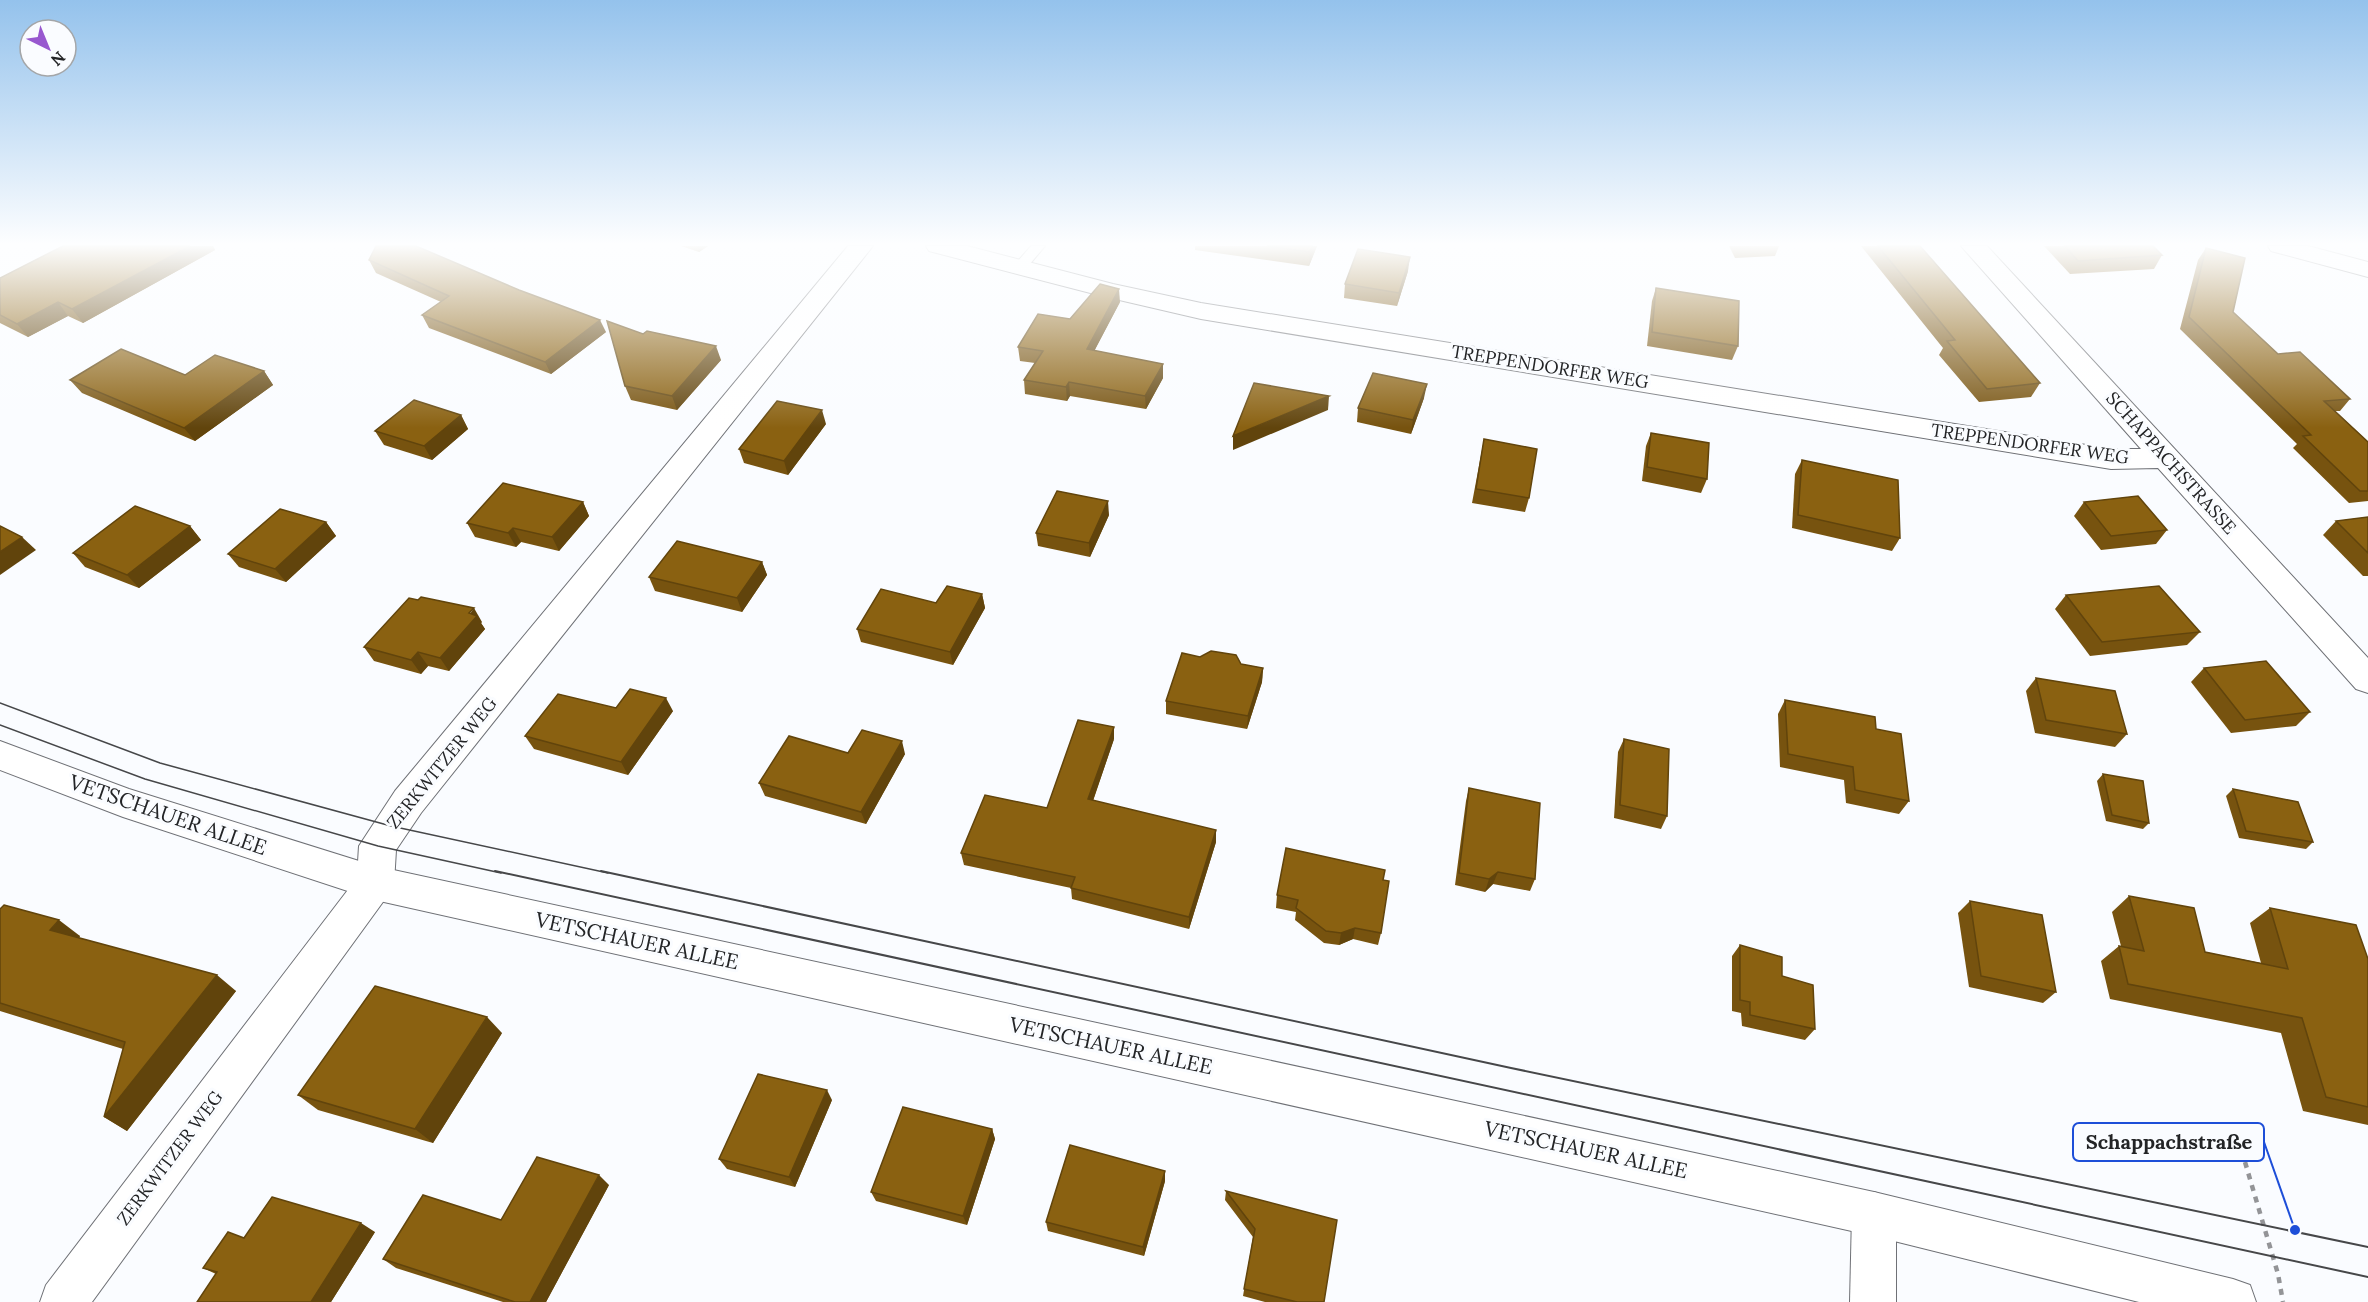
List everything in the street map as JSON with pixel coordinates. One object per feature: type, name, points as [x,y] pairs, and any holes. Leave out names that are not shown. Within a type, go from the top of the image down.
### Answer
[{"type":"street","name":"ZERKWITZER WEG","points":[[63,1302],[375,883],[378,846],[408,802],[811,307]]},
{"type":"street","name":"TREPPENDORFER WEG","points":[[1187,307],[2111,459],[2167,458]]},
{"type":"street","name":"SCHAPPACHSTRASSE","points":[[2028,307],[2368,680]]},
{"type":"street","name":"VETSCHAUER ALLEE","points":[[0,755],[123,802],[375,883],[1874,1214],[2233,1302]]},
{"type":"street","points":[[1873,1302],[1874,1214]]},
{"type":"path","points":[[2245,1162],[2278,1274],[2283,1302]]},
{"type":"building","points":[[0,307],[49,307],[17,324],[0,315]]},
{"type":"building","points":[[434,307],[564,307],[600,320],[545,362],[422,315]]},
{"type":"building","points":[[1080,307],[1110,307],[1087,349],[1163,364],[1145,396],[1069,382],[1066,387],[1024,380],[1043,351],[1018,347],[1038,314],[1070,319]]},
{"type":"building","points":[[1654,307],[1739,307],[1738,346],[1652,332]]},
{"type":"building","points":[[1928,307],[1973,307],[2040,383],[1987,389],[1947,341],[1955,340]]},
{"type":"building","points":[[2192,307],[2234,307],[2233,312],[2278,354],[2300,352],[2350,399],[2324,401],[2368,442],[2368,491],[2360,491],[2303,436],[2311,435],[2189,317]]},
{"type":"building","points":[[607,321],[643,334],[647,331],[716,346],[672,396],[625,386]]},
{"type":"building","points":[[121,349],[185,375],[215,355],[264,371],[184,428],[70,380]]},
{"type":"building","points":[[1373,373],[1427,384],[1413,420],[1358,408]]},
{"type":"building","points":[[1254,383],[1329,396],[1233,436]]},
{"type":"building","points":[[414,400],[461,415],[424,446],[375,431]]},
{"type":"building","points":[[777,401],[822,410],[784,461],[739,449]]},
{"type":"building","points":[[1651,433],[1709,443],[1707,479],[1647,467]]},
{"type":"building","points":[[1484,439],[1537,449],[1529,498],[1476,489]]},
{"type":"building","points":[[1802,460],[1898,480],[1900,538],[1798,515]]},
{"type":"building","points":[[503,483],[583,502],[552,537],[513,528],[508,533],[467,523]]},
{"type":"building","points":[[1057,491],[1108,501],[1089,543],[1036,533]]},
{"type":"building","points":[[2138,496],[2167,530],[2111,536],[2084,502]]},
{"type":"building","points":[[135,506],[190,526],[127,575],[73,553]]},
{"type":"building","points":[[280,509],[326,522],[275,569],[228,554]]},
{"type":"building","points":[[2368,517],[2368,553],[2336,521]]},
{"type":"building","points":[[0,526],[22,537],[0,552]]},
{"type":"building","points":[[677,541],[762,562],[737,598],[649,577]]},
{"type":"building","points":[[947,586],[982,594],[950,652],[857,629],[881,589],[936,603]]},
{"type":"building","points":[[2159,586],[2200,632],[2102,642],[2066,595]]},
{"type":"building","points":[[421,597],[474,608],[469,613],[477,616],[440,658],[418,652],[411,660],[364,647],[409,598],[418,600]]},
{"type":"building","points":[[1211,651],[1236,655],[1241,664],[1263,668],[1248,716],[1166,701],[1182,653],[1200,657]]},
{"type":"building","points":[[2266,661],[2310,712],[2245,720],[2204,668]]},
{"type":"building","points":[[2036,678],[2115,691],[2127,734],[2046,720]]},
{"type":"building","points":[[630,689],[666,698],[621,762],[525,736],[558,694],[616,708]]},
{"type":"building","points":[[1785,700],[1875,717],[1876,729],[1901,734],[1909,801],[1855,790],[1853,767],[1788,754]]},
{"type":"building","points":[[1078,720],[1114,727],[1088,799],[1216,830],[1189,917],[1071,888],[1075,877],[961,853],[985,795],[1047,808]]},
{"type":"building","points":[[862,730],[902,741],[861,812],[759,783],[789,736],[848,753]]},
{"type":"building","points":[[1624,739],[1669,749],[1667,816],[1620,805]]},
{"type":"building","points":[[2103,774],[2143,781],[2149,823],[2112,815]]},
{"type":"building","points":[[1469,788],[1540,803],[1535,879],[1498,872],[1489,879],[1459,873]]},
{"type":"building","points":[[2233,789],[2298,802],[2313,842],[2246,831]]},
{"type":"building","points":[[1286,848],[1385,870],[1383,880],[1389,881],[1381,933],[1355,928],[1341,933],[1326,931],[1296,908],[1298,900],[1277,895]]},
{"type":"building","points":[[2129,896],[2194,908],[2205,952],[2288,969],[2270,908],[2356,925],[2368,959],[2368,1107],[2326,1097],[2302,1018],[2128,984],[2119,946],[2144,951]]},
{"type":"building","points":[[1970,901],[2042,915],[2056,992],[1981,976]]},
{"type":"building","points":[[4,905],[59,920],[50,930],[217,975],[104,1117],[125,1042],[0,1003],[0,909]]},
{"type":"building","points":[[1740,945],[1782,957],[1782,976],[1813,985],[1815,1029],[1750,1015],[1750,1002],[1740,1000]]},
{"type":"building","points":[[375,986],[487,1017],[415,1129],[298,1095]]},
{"type":"building","points":[[758,1074],[827,1090],[789,1177],[719,1159]]},
{"type":"building","points":[[903,1107],[992,1129],[963,1216],[871,1192]]},
{"type":"building","points":[[1070,1145],[1165,1171],[1143,1247],[1046,1222]]},
{"type":"building","points":[[537,1157],[599,1175],[530,1302],[515,1302],[383,1259],[423,1195],[501,1220]]},
{"type":"building","points":[[1226,1191],[1337,1220],[1324,1302],[1297,1302],[1244,1289],[1255,1229]]},
{"type":"building","points":[[272,1197],[361,1223],[311,1302],[197,1302],[217,1272],[203,1268],[228,1232],[244,1238]]},
{"type":"tram line","points":[[0,703],[160,763],[391,826],[608,873]]},
{"type":"tram line","points":[[0,725],[145,779],[378,846],[501,873]]},
{"type":"tram line","points":[[495,871],[2368,1277]]},
{"type":"tram line","points":[[601,871],[1511,1068],[2368,1247]]},
{"type":"place","name":"Schappachstraße","points":[[2295,1230]]}]
